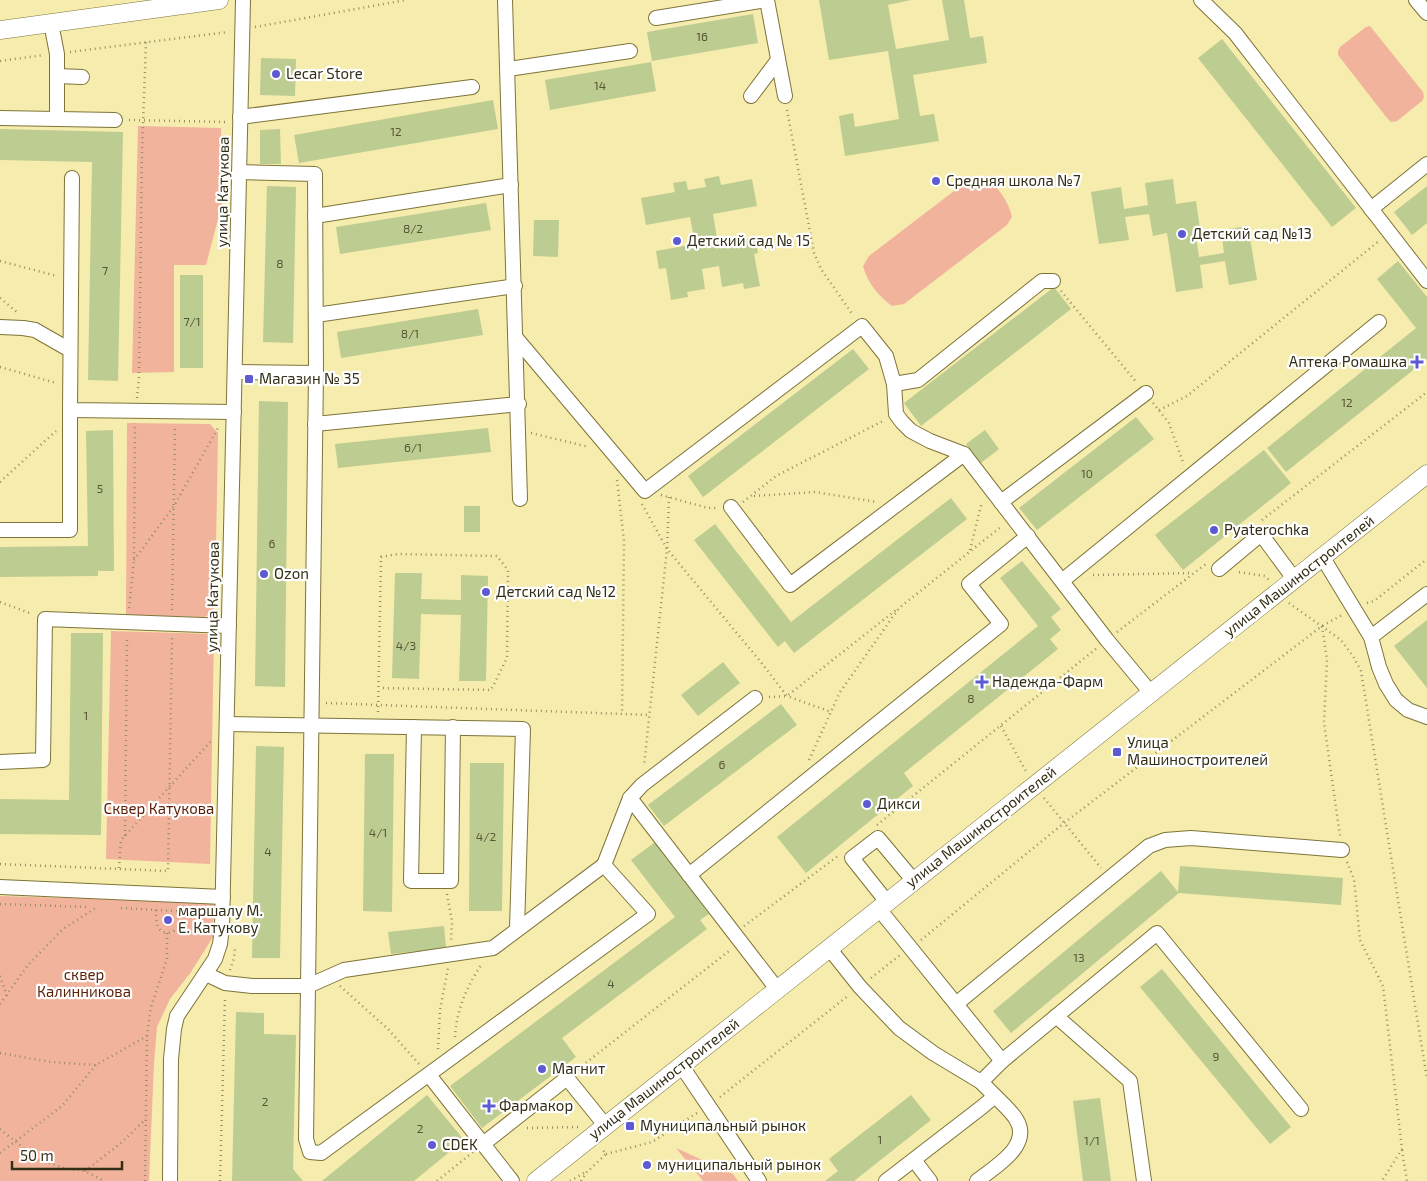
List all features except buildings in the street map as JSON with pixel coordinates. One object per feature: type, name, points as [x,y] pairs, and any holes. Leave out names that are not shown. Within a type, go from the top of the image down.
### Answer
[{"type":"main road","points":[[0,26],[51,23],[219,0]]},
{"type":"main road","name":"улица Машиностроителей","points":[[536,1181],[1427,474]]},
{"type":"street","name":"улица Катукова","points":[[170,1181],[171,1059],[174,1029],[177,1016],[215,959],[220,944],[223,913],[243,0]]},
{"type":"street","points":[[505,0],[520,499]]},
{"type":"street","points":[[656,18],[767,0],[785,96]]},
{"type":"street","points":[[1201,0],[1235,33],[1427,281]]},
{"type":"street","points":[[1416,0],[1427,13]]},
{"type":"street","points":[[51,23],[57,54],[57,119]]},
{"type":"street","points":[[508,70],[630,51]]},
{"type":"street","points":[[751,96],[778,60]]},
{"type":"street","points":[[57,76],[82,77]]},
{"type":"street","points":[[240,120],[472,87]]},
{"type":"street","points":[[0,118],[115,120]]},
{"type":"street","points":[[1371,209],[1427,164]]},
{"type":"street","points":[[239,172],[315,174],[316,373],[306,1140],[310,1152],[322,1153],[648,914],[604,864]]},
{"type":"street","points":[[0,530],[70,530],[72,178]]},
{"type":"street","points":[[316,216],[511,185]]},
{"type":"street","points":[[894,384],[918,380],[1042,281],[1053,281]]},
{"type":"street","points":[[316,315],[515,286]]},
{"type":"street","points":[[1066,577],[1379,322]]},
{"type":"street","points":[[516,338],[613,452],[643,496],[862,326],[886,356],[894,384],[896,414],[911,431],[930,441],[964,454],[1028,536],[1066,577],[1107,640],[1151,693]]},
{"type":"street","points":[[0,327],[35,330],[70,350]]},
{"type":"street","points":[[235,372],[316,373]]},
{"type":"street","points":[[1001,502],[1146,394]]},
{"type":"street","points":[[315,424],[518,404]]},
{"type":"street","points":[[70,414],[136,411],[234,412]]},
{"type":"street","points":[[731,507],[790,585],[964,454]]},
{"type":"street","points":[[1214,565],[1261,534],[1295,580]]},
{"type":"street","points":[[689,874],[1000,624],[968,584],[1028,536]]},
{"type":"street","points":[[1323,558],[1371,637],[1379,667],[1386,684],[1396,700],[1408,710],[1427,717]]},
{"type":"street","points":[[1371,637],[1427,594]]},
{"type":"street","points":[[0,762],[43,760],[45,619],[229,626]]},
{"type":"street","points":[[206,974],[226,983],[252,986],[308,986],[344,970],[493,948],[604,864],[630,798],[642,785],[754,698]]},
{"type":"street","points":[[227,726],[312,724],[523,730],[517,929]]},
{"type":"street","points":[[414,727],[411,881],[451,881],[453,727]]},
{"type":"street","points":[[630,798],[777,989]]},
{"type":"street","points":[[914,881],[878,838],[852,858],[911,947],[1002,1061]]},
{"type":"street","points":[[956,1004],[1149,846],[1165,840],[1191,838],[1342,850]]},
{"type":"street","points":[[0,887],[222,897]]},
{"type":"street","points":[[981,1082],[1002,1061],[1157,933],[1301,1109]]},
{"type":"street","points":[[829,948],[860,987],[900,1028],[933,1054],[981,1082],[1016,1120],[1020,1135],[1017,1146],[1011,1154],[977,1181]]},
{"type":"street","points":[[1056,1016],[1130,1081],[1144,1181]]},
{"type":"street","points":[[681,1065],[759,1181]]},
{"type":"street","points":[[433,1071],[483,1144],[512,1181]]},
{"type":"street","points":[[483,1144],[567,1078],[605,1125]]},
{"type":"street","points":[[886,1181],[995,1096]]},
{"type":"street","points":[[914,1160],[930,1181]]},
{"type":"path","points":[[0,61],[242,30],[406,0]]},
{"type":"path","points":[[136,411],[139,377],[146,42]]},
{"type":"path","points":[[785,96],[814,252],[830,284],[862,326]]},
{"type":"path","points":[[115,120],[216,123],[240,120]]},
{"type":"path","points":[[1159,410],[1187,396],[1390,233]]},
{"type":"path","points":[[0,261],[71,280]]},
{"type":"path","points":[[1053,281],[1169,423],[1188,478]]},
{"type":"path","points":[[0,367],[70,388]]},
{"type":"path","points":[[1260,521],[1427,392]]},
{"type":"path","points":[[0,482],[70,414]]},
{"type":"path","points":[[787,696],[667,549],[643,496],[669,497],[708,508],[731,507],[747,500],[776,476],[896,414]]},
{"type":"path","points":[[0,864],[168,871],[175,418]]},
{"type":"path","points":[[134,560],[174,506],[218,428]]},
{"type":"path","points":[[519,430],[613,452],[624,540],[622,714]]},
{"type":"path","points":[[970,551],[987,484]]},
{"type":"path","points":[[752,496],[815,492],[897,504]]},
{"type":"path","points":[[642,785],[667,549],[669,497]]},
{"type":"path","points":[[787,696],[1013,517]]},
{"type":"path","points":[[378,726],[381,557],[398,554],[496,556],[508,570],[507,658],[491,690],[379,688]]},
{"type":"path","points":[[606,1154],[652,1142],[708,1105],[911,947],[1064,823],[1322,626],[1353,609],[1374,601],[1427,559]]},
{"type":"path","points":[[1203,566],[1214,565]]},
{"type":"path","points":[[871,830],[1107,640],[1203,566],[1214,565],[1265,576],[1292,606],[1341,640],[1361,671],[1427,1079]]},
{"type":"path","points":[[1066,577],[1194,573]]},
{"type":"path","points":[[0,602],[45,619]]},
{"type":"path","points":[[806,781],[810,759],[840,692],[899,608]]},
{"type":"path","points":[[1322,626],[1327,660],[1324,723],[1342,850],[1354,879],[1360,940],[1383,986],[1407,1181]]},
{"type":"path","points":[[754,698],[787,696],[831,712]]},
{"type":"path","points":[[312,702],[650,714]]},
{"type":"path","points":[[119,868],[121,840],[227,726]]},
{"type":"path","points":[[1001,726],[1034,786],[1109,878]]},
{"type":"path","points":[[567,1078],[740,941],[744,926],[810,879],[840,854]]},
{"type":"path","points":[[433,1071],[440,1010],[450,954],[452,921],[445,881]]},
{"type":"path","points":[[0,904],[104,907]]},
{"type":"path","points":[[0,1004],[28,965],[63,929],[97,907]]},
{"type":"path","points":[[118,908],[223,913]]},
{"type":"path","points":[[156,910],[157,925],[160,931],[168,933],[178,927],[180,911]]},
{"type":"path","points":[[145,1181],[147,1036],[151,1007],[167,959],[168,933]]},
{"type":"path","points":[[454,1056],[456,1022],[459,1013],[472,978],[493,948]]},
{"type":"path","points":[[0,976],[6,996]]},
{"type":"path","points":[[329,976],[433,1071]]},
{"type":"path","points":[[0,1153],[62,1106],[96,1066],[147,1036]]},
{"type":"path","points":[[0,1053],[50,1062],[96,1066]]},
{"type":"path","points":[[85,1171],[121,1143],[146,1119]]},
{"type":"path","points":[[504,1128],[583,1127]]},
{"type":"path","points":[[0,1130],[38,1159],[64,1168],[85,1171],[104,1181]]},
{"type":"path","points":[[437,1181],[483,1144]]},
{"type":"path","points":[[1382,1181],[1402,1149]]},
{"type":"path","points":[[570,1181],[587,1172]]},
{"type":"green space","points":[[1370,26],[1423,92],[1424,97],[1422,101],[1397,121],[1391,122],[1387,118],[1338,55],[1340,47]]},
{"type":"green space","points":[[138,126],[221,128],[222,204],[206,265],[174,265],[174,372],[132,373]]},
{"type":"green space","points":[[981,176],[991,182],[1005,199],[1012,217],[1007,225],[904,304],[892,306],[878,294],[867,278],[863,266],[869,256],[971,178]]},
{"type":"green space","points":[[127,423],[210,424],[218,433],[215,607],[205,617],[126,615]]},
{"type":"green space","name":"Сквер Катукова","points":[[111,631],[214,634],[210,864],[106,859]]},
{"type":"green space","name":"сквер Калинникова","points":[[0,896],[214,904],[213,937],[191,972],[170,999],[157,1027],[149,1181],[0,1181]]},
{"type":"green space","points":[[676,1148],[733,1174],[738,1181],[703,1181]]},
{"type":"place","name":"Lecar Store","points":[[276,74]]},
{"type":"place","name":"Средняя школа №7","points":[[936,181]]},
{"type":"place","name":"Детский сад №13","points":[[1182,234]]},
{"type":"place","name":"Детский сад № 15","points":[[677,241]]},
{"type":"place","name":"Аптека Ромашка","points":[[1417,362]]},
{"type":"place","name":"Магазин № 35","points":[[249,379]]},
{"type":"place","name":"Pyaterochka","points":[[1214,530]]},
{"type":"place","name":"Ozon","points":[[264,574]]},
{"type":"place","name":"Детский сад №12","points":[[486,592]]},
{"type":"place","name":"Надежда-Фарм","points":[[982,682]]},
{"type":"place","name":"Улица Машиностроителей","points":[[1117,752]]},
{"type":"place","name":"Дикси","points":[[867,804]]},
{"type":"place","name":"маршалу М. Е. Катукову","points":[[168,920]]},
{"type":"place","name":"Магнит","points":[[542,1069]]},
{"type":"place","name":"Фармакор","points":[[489,1106]]},
{"type":"place","name":"Муниципальный рынок","points":[[630,1126]]},
{"type":"place","name":"CDEK","points":[[432,1145]]},
{"type":"place","name":"муниципальный рынок","points":[[647,1165]]}]
